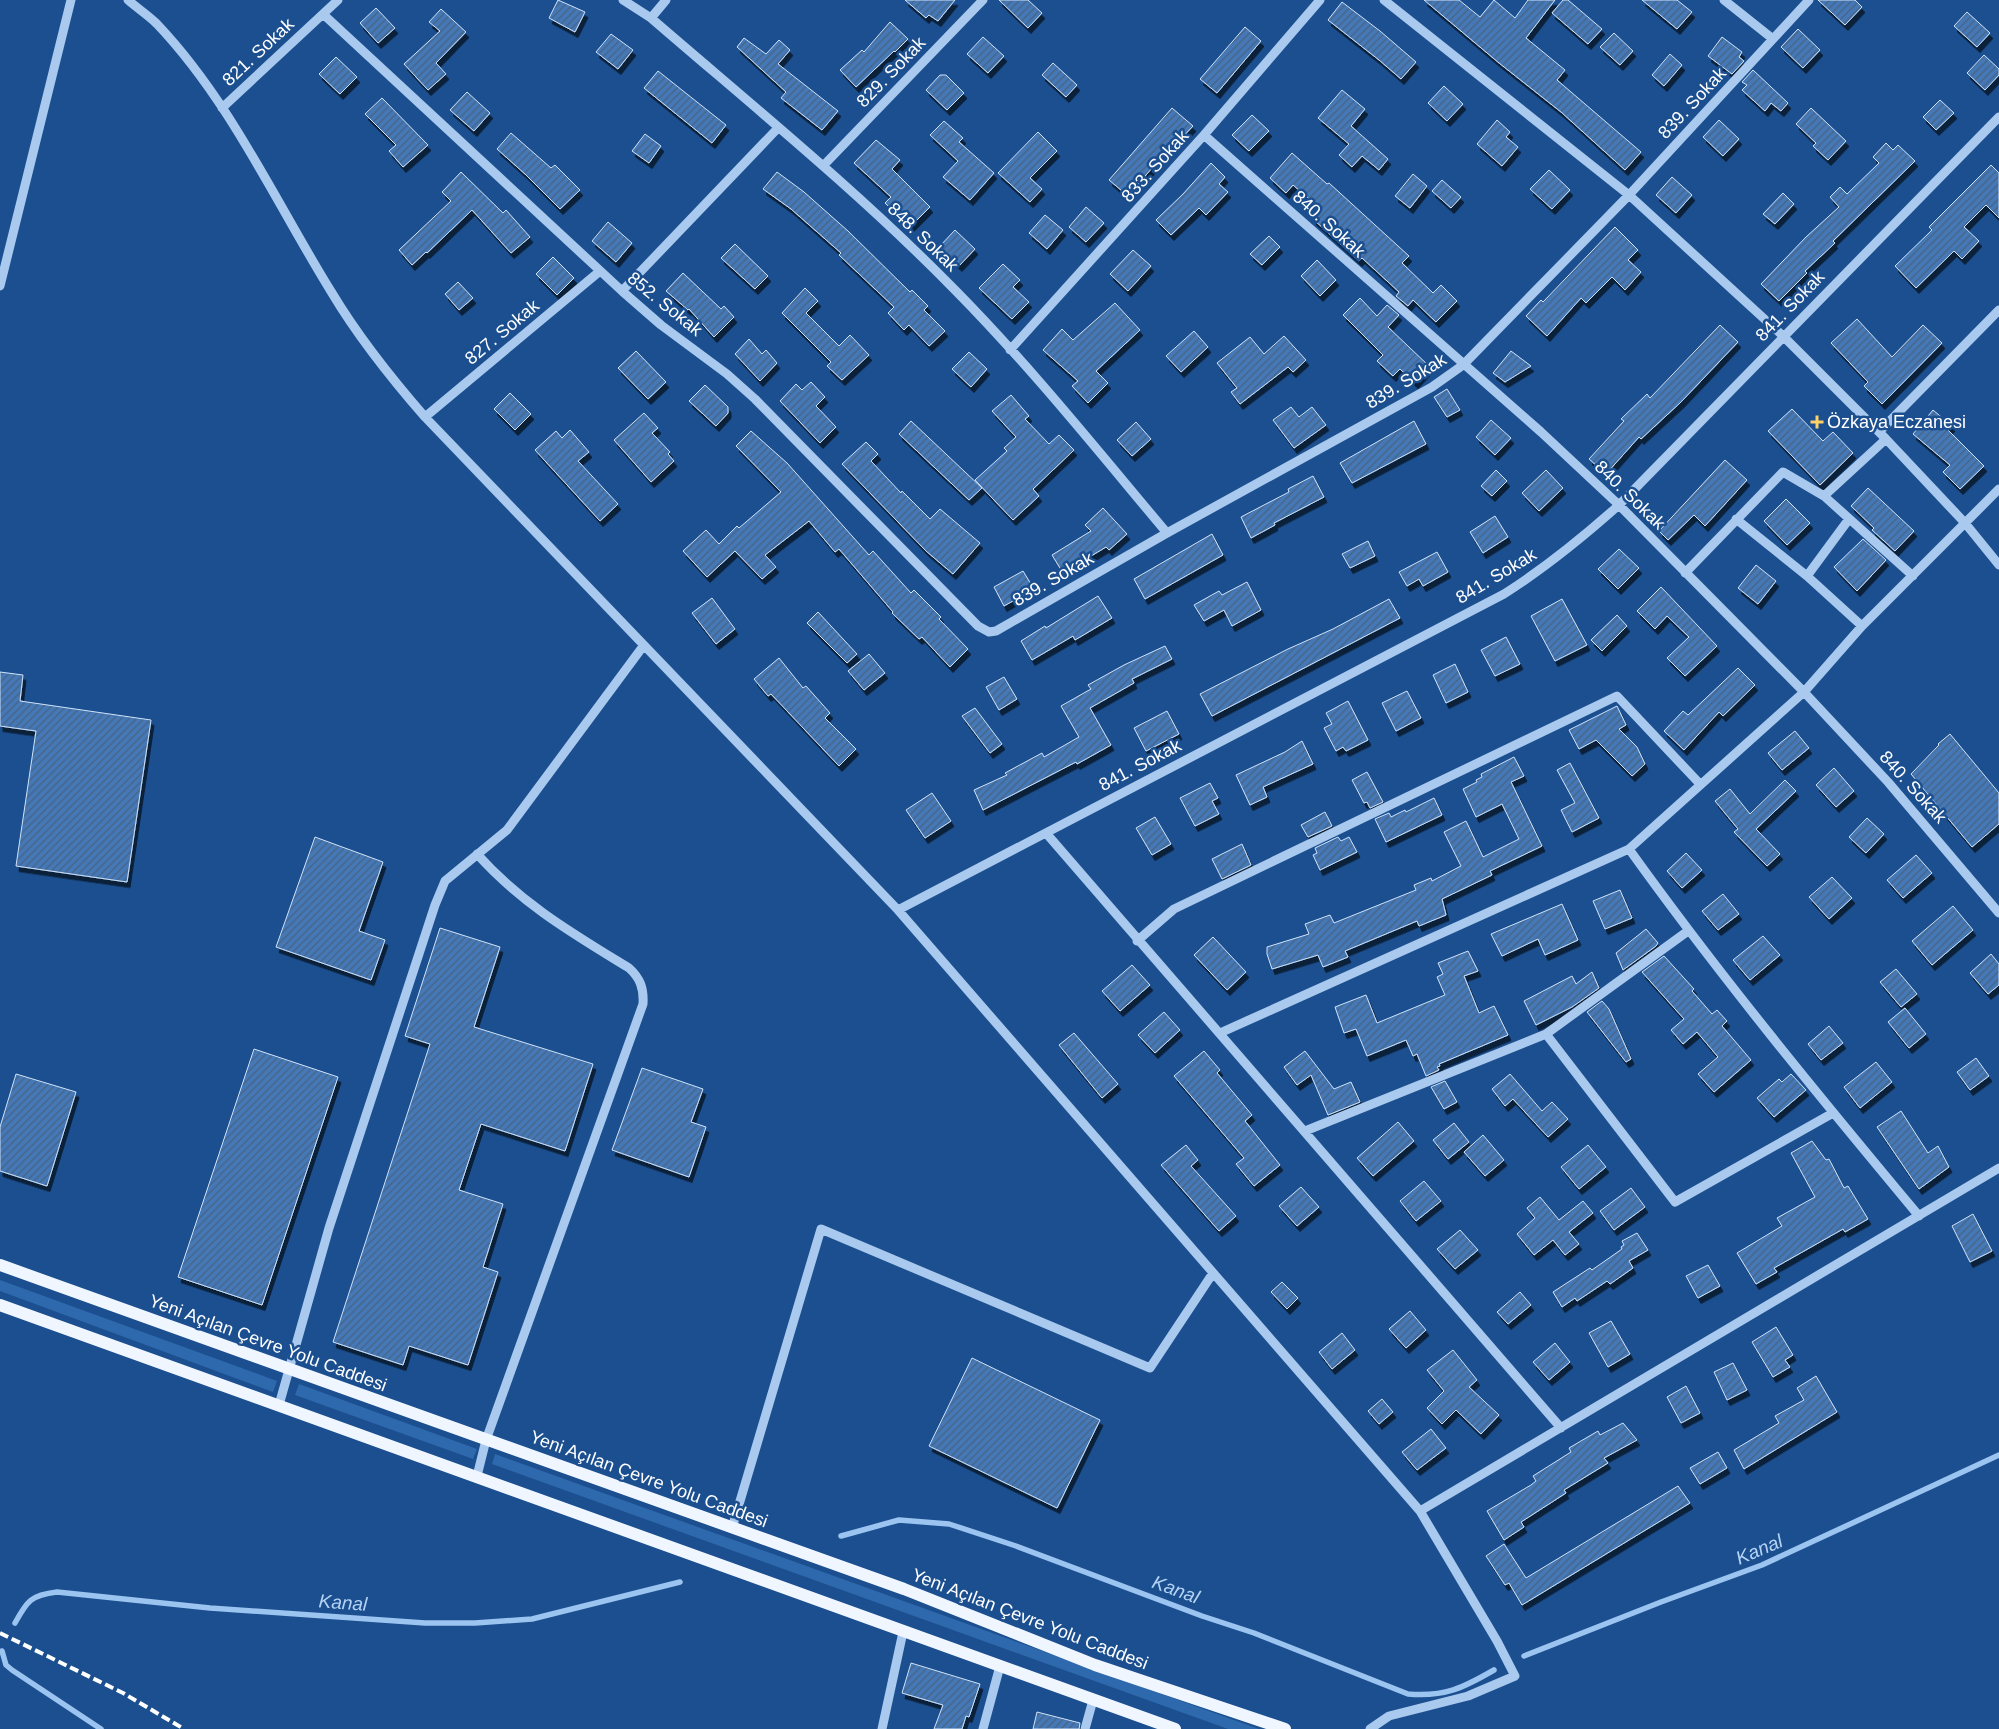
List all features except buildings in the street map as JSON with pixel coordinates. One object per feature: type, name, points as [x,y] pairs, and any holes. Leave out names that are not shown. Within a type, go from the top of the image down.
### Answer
[{"type":"main road","name":"Yeni Açılan Çevre Yolu Caddesi","points":[[0,1265],[955,1608],[1095,1665],[1285,1729]]},
{"type":"main road","points":[[0,1305],[1175,1729]]},
{"type":"street","points":[[0,286],[71,0]]},
{"type":"street","points":[[128,0],[155,23],[180,50],[222,108],[353,326],[388,374],[425,417],[898,910],[1420,1511],[1497,1641],[1515,1676],[1468,1696],[1389,1716],[1370,1729]]},
{"type":"street","name":"821. Sokak","points":[[222,108],[338,0]]},
{"type":"street","name":"848. Sokak","points":[[623,0],[652,18],[823,166],[956,290],[1042,384],[1167,533]]},
{"type":"street","points":[[652,18],[666,0]]},
{"type":"street","name":"829. Sokak","points":[[823,166],[983,0]]},
{"type":"street","name":"833. Sokak","points":[[1010,350],[1204,136],[1320,0]]},
{"type":"street","points":[[1384,0],[1629,194],[1783,336],[1886,439],[1965,523],[1999,565]]},
{"type":"street","points":[[1724,0],[1773,39]]},
{"type":"street","name":"839. Sokak","points":[[978,626],[989,632],[996,631],[1167,533],[1432,387],[1463,365],[1629,194],[1808,0]]},
{"type":"street","name":"852. Sokak","points":[[323,14],[660,325],[727,374],[756,399],[978,626]]},
{"type":"street","name":"841. Sokak","points":[[898,910],[1504,594],[1534,575],[1573,546],[1619,506],[1999,117]]},
{"type":"street","points":[[622,291],[778,128]]},
{"type":"street","name":"840. Sokak","points":[[1204,136],[1541,432],[1619,506],[1804,692],[1912,808],[1999,913]]},
{"type":"street","name":"827. Sokak","points":[[425,417],[600,271]]},
{"type":"street","points":[[1879,432],[1999,310]]},
{"type":"street","points":[[1824,496],[1886,439]]},
{"type":"street","points":[[1685,573],[1782,472],[1824,496],[1914,576]]},
{"type":"street","points":[[1220,1034],[1629,850],[1804,692],[1862,626],[1999,489]]},
{"type":"street","points":[[1807,576],[1849,518]]},
{"type":"street","points":[[1736,519],[1807,576],[1862,626]]},
{"type":"street","points":[[279,1405],[329,1228],[435,905],[445,881],[507,830],[644,645]]},
{"type":"street","points":[[1138,941],[1174,909],[1617,696],[1700,784]]},
{"type":"street","points":[[1046,833],[1561,1428]]},
{"type":"street","points":[[1629,850],[1688,931],[1833,1113],[1919,1216]]},
{"type":"street","points":[[477,854],[529,904],[629,968],[639,980],[644,995],[643,1004],[486,1440],[477,1476]]},
{"type":"street","points":[[1305,1131],[1546,1034],[1688,931]]},
{"type":"street","points":[[1546,1034],[1675,1202],[1833,1113]]},
{"type":"street","points":[[1420,1511],[1999,1168]]},
{"type":"street","points":[[732,1528],[821,1229],[1150,1368],[1213,1273]]},
{"type":"street","points":[[882,1729],[903,1632]]},
{"type":"street","points":[[983,1729],[1000,1666]]},
{"type":"street","points":[[1084,1729],[1093,1700]]},
{"type":"shaded area","points":[[0,1280],[277,1381],[273,1392],[0,1291]]},
{"type":"shaded area","points":[[299,1384],[477,1449],[473,1459],[295,1395]]},
{"type":"shaded area","points":[[495,1454],[1259,1729],[1228,1729],[492,1464]]},
{"type":"waterway","name":"Kanal","points":[[1524,1656],[1661,1602],[1762,1565],[1999,1455]]},
{"type":"waterway","name":"Kanal","points":[[841,1536],[899,1520],[949,1524],[1016,1546],[1202,1616],[1254,1633],[1408,1694],[1433,1694],[1453,1690],[1473,1682],[1494,1670]]},
{"type":"waterway","name":"Kanal","points":[[15,1623],[23,1609],[35,1597],[57,1592],[210,1608],[425,1623],[475,1623],[532,1619],[680,1582]]},
{"type":"waterway","name":"Kanal","points":[[2,1651],[6,1665],[12,1670],[101,1729]]},
{"type":"railway","points":[[0,1633],[123,1693],[184,1729]]},
{"type":"place","name":"Özkaya Eczanesi","points":[[1817,422]]}]
